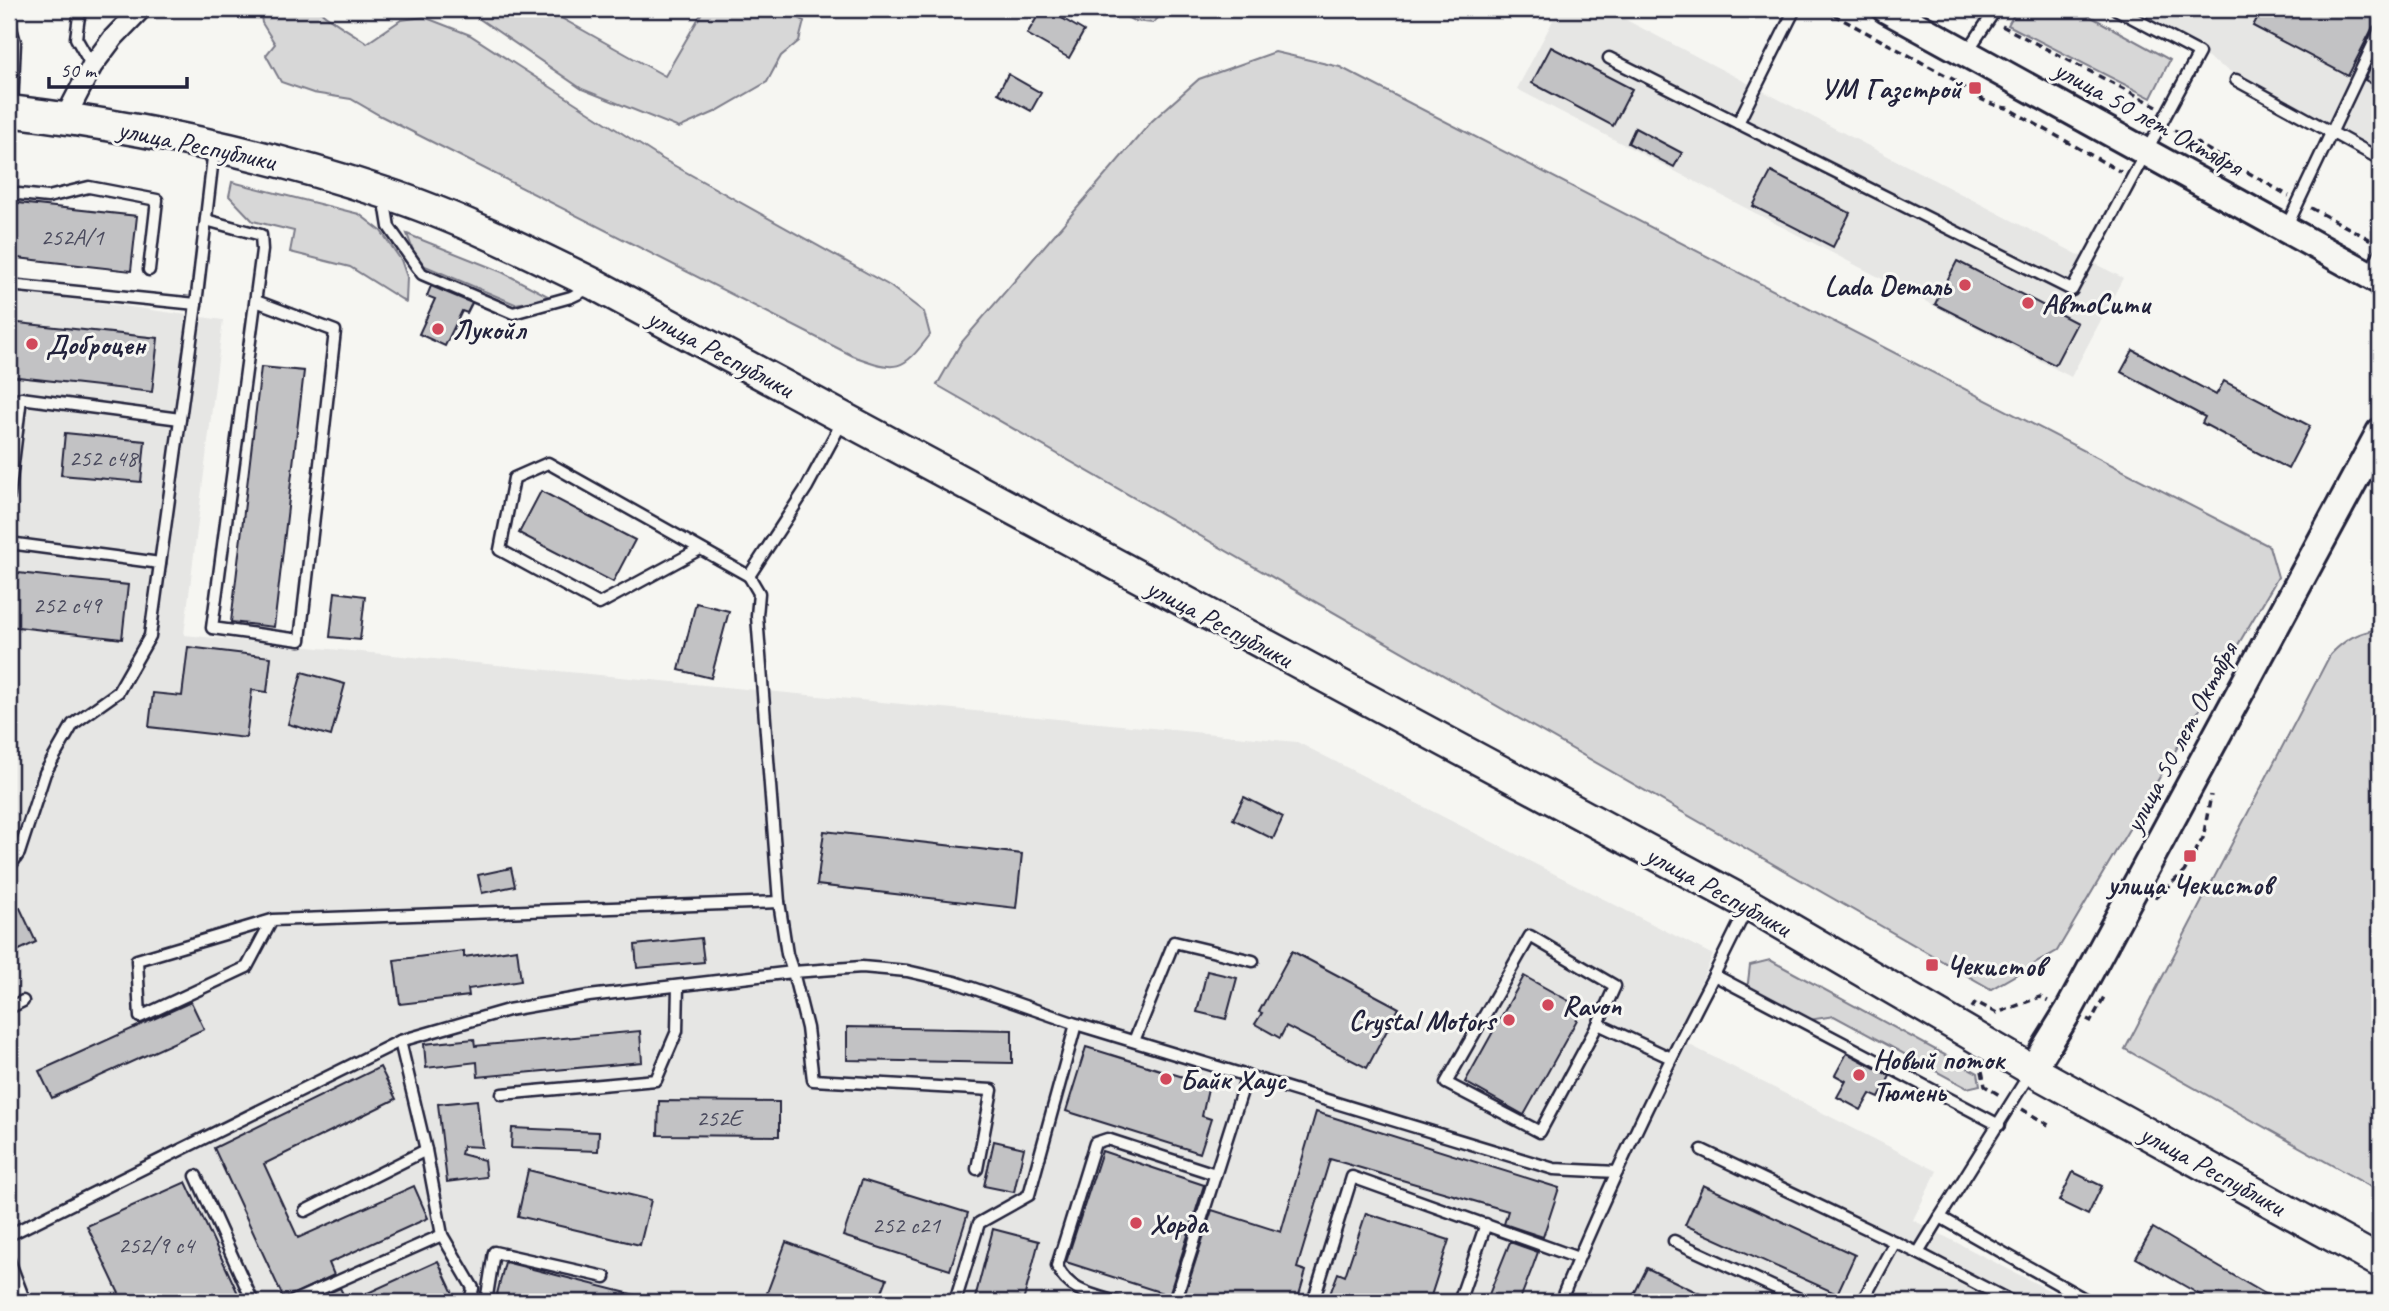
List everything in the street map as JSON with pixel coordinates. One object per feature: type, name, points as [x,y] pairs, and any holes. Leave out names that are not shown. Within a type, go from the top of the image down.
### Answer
[{"type":"main road","name":"улица 50 лет Октября","points":[[1886,9],[2286,228],[2376,270]]},
{"type":"main road","name":"улица Республики","points":[[10,111],[65,118],[214,145],[302,167],[384,192],[454,219],[596,285],[1748,904],[2032,1070],[2380,1262]]},
{"type":"main road","name":"улица 50 лет Октября","points":[[2032,1070],[2069,1010],[2380,432]]},
{"type":"street","points":[[65,118],[92,66],[113,38],[141,9]]},
{"type":"lane","points":[[80,9],[76,38],[92,66]]},
{"type":"lane","points":[[1738,123],[1796,9]]},
{"type":"lane","points":[[1967,53],[1996,9]]},
{"type":"lane","points":[[1609,58],[2072,290],[2199,53],[2116,9]]},
{"type":"lane","points":[[9,21],[15,42],[10,111]]},
{"type":"lane","points":[[2286,228],[2380,30]]},
{"type":"lane","points":[[2236,80],[2380,159]]},
{"type":"lane","points":[[9,868],[19,853],[44,773],[73,724],[118,692],[150,636],[196,304],[214,145]]},
{"type":"lane","points":[[9,193],[48,197],[89,187],[157,200],[149,270]]},
{"type":"lane","points":[[384,192],[389,227],[422,274],[513,313],[571,297],[596,285]]},
{"type":"lane","points":[[206,220],[261,235],[262,250],[212,628],[300,640],[335,331],[256,301]]},
{"type":"lane","points":[[9,285],[196,304]]},
{"type":"lane","points":[[9,496],[21,398],[180,419]]},
{"type":"lane","points":[[748,576],[807,487],[844,419]]},
{"type":"lane","points":[[701,549],[599,604],[500,550],[514,478],[548,463],[701,549],[748,576],[759,593],[757,616],[779,902],[787,954],[807,1028],[813,1080],[992,1090],[977,1169]]},
{"type":"lane","points":[[9,543],[160,562]]},
{"type":"lane","points":[[272,920],[247,967],[140,1017],[137,960],[272,920],[779,902]]},
{"type":"lane","points":[[1560,1302],[1617,1172],[1748,904]]},
{"type":"lane","points":[[1530,936],[1615,986],[1598,1024],[1540,1132],[1446,1083],[1530,936]]},
{"type":"lane","points":[[1134,1041],[1174,942],[1253,961]]},
{"type":"lane","points":[[9,1236],[400,1041],[508,1010],[589,996],[793,972],[862,967],[907,971],[955,982],[1076,1024],[1554,1169],[1617,1172]]},
{"type":"lane","points":[[1714,975],[1999,1125]]},
{"type":"lane","points":[[502,1094],[656,1080],[677,1031],[678,986]]},
{"type":"lane","points":[[9,1008],[23,1001]]},
{"type":"lane","points":[[954,1302],[979,1223],[1029,1195],[1076,1024]]},
{"type":"lane","points":[[1598,1024],[1671,1058]]},
{"type":"lane","points":[[400,1041],[426,1150],[442,1235],[472,1288],[470,1302]]},
{"type":"lane","points":[[1917,1253],[2032,1070]]},
{"type":"lane","points":[[1175,1302],[1247,1075]]},
{"type":"lane","points":[[1117,1302],[1086,1294],[1062,1279],[1056,1266],[1095,1143],[1107,1139],[1215,1174]]},
{"type":"lane","points":[[305,1211],[426,1150]]},
{"type":"lane","points":[[1702,1150],[1895,1242],[2012,1302]]},
{"type":"lane","points":[[196,1176],[253,1302]]},
{"type":"lane","points":[[1313,1302],[1352,1177],[1578,1258]]},
{"type":"lane","points":[[1940,1217],[2090,1302]]},
{"type":"lane","points":[[1459,1302],[1486,1224]]},
{"type":"lane","points":[[291,1302],[442,1235]]},
{"type":"lane","points":[[1674,1241],[1806,1302]]},
{"type":"lane","points":[[1862,1302],[1895,1242]]},
{"type":"lane","points":[[486,1302],[494,1252],[605,1277]]},
{"type":"lane","points":[[9,1260],[25,1302]]},
{"type":"path","points":[[1823,9],[1958,82],[1963,88],[2007,108],[2132,178]]},
{"type":"shaded area","points":[[260,9],[318,9],[367,43],[401,20],[424,17],[470,35],[659,157],[890,286],[924,312],[930,335],[912,356],[898,365],[880,365],[853,356],[351,99],[313,93],[281,82],[266,55],[275,44],[262,23]]},
{"type":"shaded area","points":[[465,9],[545,9],[665,76],[704,9],[783,9],[804,21],[799,41],[781,56],[767,82],[715,112],[679,128],[582,89]]},
{"type":"shaded area","points":[[1112,9],[1167,9],[1153,23],[1134,21]]},
{"type":"shaded area","points":[[1559,9],[1605,9],[2123,278],[2071,377],[1517,89]]},
{"type":"shaded area","points":[[2017,9],[2077,9],[2170,60],[2151,98],[2008,25]]},
{"type":"shaded area","points":[[2126,9],[2380,9],[2380,161]]},
{"type":"shaded area","points":[[1275,52],[1340,67],[2269,546],[2278,577],[2057,951],[1991,989],[937,385],[961,343],[1152,121],[1199,79]]},
{"type":"shaded area","points":[[232,182],[359,214],[381,231],[401,260],[407,277],[406,302],[350,267],[290,252],[294,231],[253,221],[229,196]]},
{"type":"shaded area","points":[[407,234],[502,272],[548,296],[515,304],[425,266],[413,250]]},
{"type":"shaded area","points":[[9,290],[223,320],[184,635],[1297,742],[1713,955],[1676,1038],[1937,1171],[1913,1220],[2072,1302],[9,1302]]},
{"type":"shaded area","points":[[2380,629],[2380,1192],[2125,1049],[2330,655],[2352,637]]},
{"type":"shaded area","points":[[1770,960],[1978,1073],[1980,1085],[1967,1088],[1834,1016],[1803,1021],[1747,991],[1750,965]]},
{"type":"building","points":[[1042,9],[1084,31],[1069,58],[1027,34]]},
{"type":"building","points":[[2262,9],[2380,9],[2380,23],[2373,27],[2348,76],[2253,26]]},
{"type":"building","points":[[1551,47],[1632,89],[1613,126],[1532,83]]},
{"type":"building","points":[[2380,47],[2380,88],[2365,80]]},
{"type":"building","points":[[1008,74],[1041,93],[1031,111],[998,93]]},
{"type":"building","points":[[1635,128],[1682,153],[1674,167],[1628,143]]},
{"type":"building","points":[[1771,172],[1850,213],[1833,247],[1753,206]]},
{"type":"building","points":[[9,202],[137,216],[131,271],[9,257]]},
{"type":"building","points":[[1957,261],[2077,323],[2055,365],[1935,304]]},
{"type":"building","points":[[431,286],[472,303],[467,313],[462,311],[445,346],[419,334],[435,299],[427,296]]},
{"type":"building","points":[[9,322],[158,338],[152,392],[9,376]]},
{"type":"building","points":[[2133,350],[2216,395],[2224,381],[2310,426],[2288,469],[2202,423],[2205,417],[2121,372]]},
{"type":"building","points":[[261,367],[304,371],[274,627],[231,622]]},
{"type":"building","points":[[65,433],[145,441],[141,482],[61,475]]},
{"type":"building","points":[[541,491],[635,540],[613,582],[519,533]]},
{"type":"building","points":[[9,572],[128,585],[122,639],[9,626]]},
{"type":"building","points":[[335,592],[365,596],[360,640],[330,637]]},
{"type":"building","points":[[696,603],[729,611],[711,678],[679,670]]},
{"type":"building","points":[[188,647],[271,657],[267,692],[252,690],[246,738],[149,727],[153,693],[182,696]]},
{"type":"building","points":[[302,672],[345,684],[331,736],[288,724]]},
{"type":"building","points":[[1244,797],[1283,817],[1273,839],[1233,819]]},
{"type":"building","points":[[824,831],[1022,854],[1016,908],[817,885]]},
{"type":"building","points":[[511,868],[515,886],[482,893],[478,875]]},
{"type":"building","points":[[20,908],[36,942],[9,955],[9,913]]},
{"type":"building","points":[[701,938],[704,962],[637,968],[635,945]]},
{"type":"building","points":[[517,949],[521,981],[468,989],[469,996],[400,1004],[394,960],[464,951],[464,957]]},
{"type":"building","points":[[1292,951],[1399,1008],[1367,1068],[1286,1026],[1280,1038],[1255,1024]]},
{"type":"building","points":[[1207,971],[1237,978],[1226,1019],[1197,1012]]},
{"type":"building","points":[[1524,976],[1583,1009],[1524,1115],[1465,1082]]},
{"type":"building","points":[[191,1002],[204,1029],[52,1098],[39,1071]]},
{"type":"building","points":[[847,1027],[1012,1030],[1012,1063],[847,1060]]},
{"type":"building","points":[[640,1031],[642,1062],[478,1077],[477,1062],[426,1068],[424,1044],[474,1039],[475,1046]]},
{"type":"building","points":[[1086,1047],[1209,1085],[1202,1116],[1211,1119],[1200,1153],[1066,1111]]},
{"type":"building","points":[[1847,1053],[1890,1076],[1879,1098],[1870,1094],[1861,1110],[1837,1097],[1846,1081],[1835,1075]]},
{"type":"building","points":[[380,1067],[396,1099],[264,1164],[298,1238],[414,1186],[428,1218],[329,1263],[334,1275],[284,1299],[214,1148]]},
{"type":"building","points":[[477,1100],[482,1147],[463,1146],[461,1154],[484,1160],[486,1177],[447,1182],[438,1104]]},
{"type":"building","points":[[659,1101],[779,1102],[779,1136],[658,1135]]},
{"type":"building","points":[[1316,1112],[1559,1188],[1543,1237],[1504,1224],[1508,1211],[1330,1159],[1297,1268],[1306,1271],[1297,1302],[1183,1300],[1212,1210],[1281,1232]]},
{"type":"building","points":[[512,1128],[599,1132],[598,1151],[511,1148]]},
{"type":"building","points":[[994,1141],[1024,1148],[1014,1192],[984,1186]]},
{"type":"building","name":"Хорда","points":[[1102,1151],[1204,1185],[1169,1295],[1066,1262]]},
{"type":"building","points":[[528,1170],[651,1200],[640,1245],[518,1216]]},
{"type":"building","points":[[2073,1172],[2102,1186],[2088,1215],[2059,1201]]},
{"type":"building","points":[[862,1180],[968,1213],[950,1270],[843,1236]]},
{"type":"building","points":[[186,1182],[242,1302],[123,1302],[87,1226]]},
{"type":"building","points":[[1703,1185],[1855,1255],[1837,1294],[1685,1225]]},
{"type":"building","points":[[1366,1213],[1449,1240],[1429,1302],[1327,1302],[1338,1273],[1345,1276]]},
{"type":"building","points":[[2153,1228],[2279,1302],[2212,1302],[2136,1258]]},
{"type":"building","points":[[993,1229],[1039,1241],[1023,1302],[974,1302]]},
{"type":"building","points":[[786,1242],[887,1279],[878,1302],[793,1302],[767,1293]]},
{"type":"building","points":[[1510,1242],[1538,1252],[1519,1302],[1486,1302]]},
{"type":"building","points":[[438,1261],[457,1302],[348,1302]]},
{"type":"building","points":[[505,1262],[643,1297],[642,1302],[495,1302]]},
{"type":"building","points":[[1647,1268],[1717,1302],[1630,1302]]},
{"type":"building","points":[[340,1288],[347,1302],[309,1302]]},
{"type":"place","name":"УМ Газстрой","points":[[1975,88]]},
{"type":"place","name":"Lada Dеталь","points":[[1965,285]]},
{"type":"place","name":"АвтоСити","points":[[2028,303]]},
{"type":"place","name":"Лукойл","points":[[438,329]]},
{"type":"place","name":"Доброцен","points":[[32,344]]},
{"type":"place","name":"улица Чекистов","points":[[2190,856]]},
{"type":"place","name":"Чекистов","points":[[1932,965]]},
{"type":"place","name":"Ravon","points":[[1548,1005]]},
{"type":"place","name":"Crystal Motors","points":[[1509,1020]]},
{"type":"place","name":"Новый поток Тюмень","points":[[1859,1075]]},
{"type":"place","name":"Байк Хаус","points":[[1166,1079]]},
{"type":"place","name":"Хорда","points":[[1136,1223]]}]
